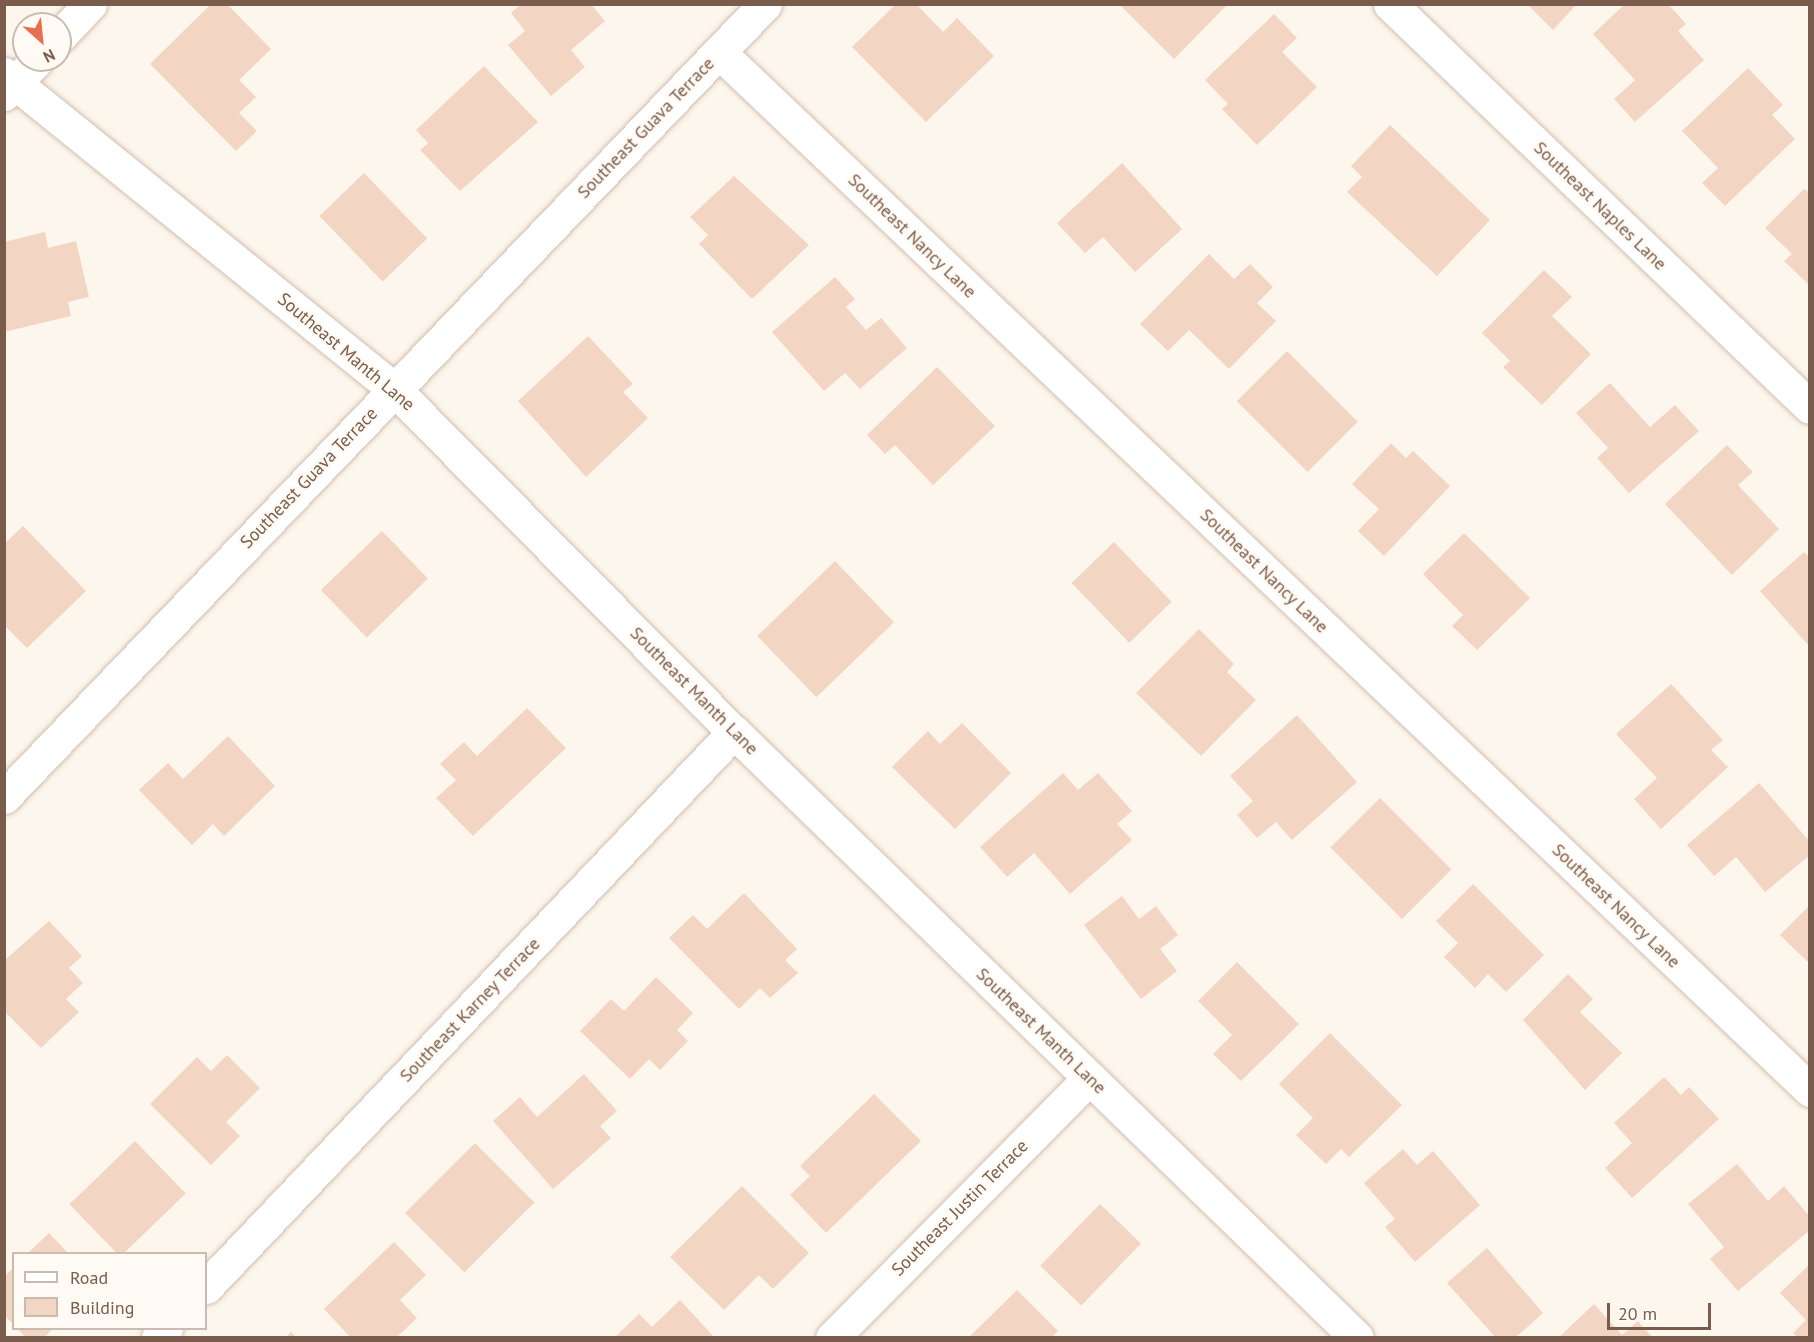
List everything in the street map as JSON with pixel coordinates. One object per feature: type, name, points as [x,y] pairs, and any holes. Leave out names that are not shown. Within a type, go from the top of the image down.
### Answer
[{"type":"street","points":[[72,23],[90,4]]},
{"type":"street","name":"Southeast Guava Terrace","points":[[4,797],[765,4]]},
{"type":"street","name":"Southeast Naples Lane","points":[[1390,4],[1809,407]]},
{"type":"street","name":"Southeast Nancy Lane","points":[[719,52],[1809,1090]]},
{"type":"street","name":"Southeast Manth Lane","points":[[15,78],[394,389],[734,732],[1357,1338]]},
{"type":"street","name":"Southeast Karney Terrace","points":[[207,1286],[734,732]]},
{"type":"street","name":"Southeast Justin Terrace","points":[[832,1338],[1089,1078]]},
{"type":"building","points":[[211,4],[227,4],[271,49],[239,80],[256,97],[239,113],[257,131],[236,151],[150,64]]},
{"type":"building","points":[[521,4],[591,4],[605,21],[571,50],[585,67],[551,96],[508,45],[525,31],[511,13]]},
{"type":"building","points":[[896,4],[916,4],[943,32],[957,18],[994,56],[926,122],[852,47]]},
{"type":"building","points":[[1119,4],[1228,4],[1174,59]]},
{"type":"building","points":[[1527,4],[1577,4],[1553,30]]},
{"type":"building","points":[[1625,4],[1668,4],[1686,24],[1678,31],[1704,60],[1635,122],[1614,99],[1635,80],[1593,34]]},
{"type":"building","points":[[1274,14],[1297,38],[1282,52],[1317,87],[1257,145],[1222,109],[1228,104],[1205,80]]},
{"type":"building","points":[[484,66],[538,122],[460,191],[420,150],[428,143],[416,130]]},
{"type":"building","points":[[1748,68],[1783,105],[1772,115],[1795,139],[1725,206],[1702,183],[1718,168],[1682,131]]},
{"type":"building","points":[[1390,125],[1490,220],[1437,276],[1347,192],[1362,177],[1351,166]]},
{"type":"building","points":[[1122,163],[1182,229],[1135,272],[1103,237],[1085,253],[1057,223]]},
{"type":"building","points":[[364,173],[427,238],[383,282],[319,216]]},
{"type":"building","points":[[734,176],[809,245],[752,299],[699,244],[708,235],[690,217]]},
{"type":"building","points":[[1804,189],[1810,193],[1810,286],[1784,261],[1792,254],[1765,228]]},
{"type":"building","points":[[45,232],[48,248],[76,241],[89,297],[68,302],[71,316],[4,332],[4,242]]},
{"type":"building","points":[[1209,254],[1234,279],[1250,264],[1273,287],[1257,303],[1276,321],[1229,369],[1189,330],[1168,351],[1140,324]]},
{"type":"building","points":[[1544,270],[1572,297],[1552,316],[1591,354],[1542,405],[1503,367],[1510,361],[1482,333]]},
{"type":"building","points":[[835,277],[855,299],[846,307],[866,330],[881,318],[907,348],[860,389],[845,373],[824,391],[772,332]]},
{"type":"building","points":[[588,336],[633,384],[623,392],[648,418],[586,477],[518,401]]},
{"type":"building","points":[[1287,351],[1358,422],[1308,472],[1237,401]]},
{"type":"building","points":[[937,367],[995,426],[933,485],[895,445],[885,454],[867,435]]},
{"type":"building","points":[[1610,383],[1650,427],[1675,405],[1699,431],[1629,493],[1597,458],[1608,448],[1576,413]]},
{"type":"building","points":[[1391,443],[1406,458],[1413,451],[1450,486],[1384,556],[1358,531],[1379,509],[1352,484]]},
{"type":"building","points":[[1727,445],[1753,472],[1738,485],[1779,529],[1732,575],[1665,504]]},
{"type":"building","points":[[23,526],[86,591],[27,648],[4,625],[4,544]]},
{"type":"building","points":[[382,531],[428,578],[367,638],[321,590]]},
{"type":"building","points":[[1464,533],[1530,598],[1477,650],[1452,626],[1463,615],[1423,574]]},
{"type":"building","points":[[1114,542],[1172,602],[1129,643],[1072,583]]},
{"type":"building","points":[[1804,552],[1810,558],[1810,647],[1760,591]]},
{"type":"building","points":[[835,561],[894,622],[816,697],[757,636]]},
{"type":"building","points":[[1199,629],[1234,664],[1227,672],[1256,700],[1201,756],[1136,693]]},
{"type":"building","points":[[1671,684],[1723,740],[1711,750],[1728,767],[1661,829],[1634,799],[1657,778],[1616,734]]},
{"type":"building","points":[[527,708],[566,748],[473,836],[436,798],[456,780],[440,764],[464,742],[477,756]]},
{"type":"building","points":[[1297,715],[1357,782],[1292,840],[1276,822],[1257,838],[1237,815],[1253,801],[1230,776]]},
{"type":"building","points":[[962,723],[1011,773],[955,829],[892,767],[928,731],[940,744]]},
{"type":"building","points":[[228,736],[275,786],[224,836],[213,824],[192,845],[139,790],[168,763],[183,779]]},
{"type":"building","points":[[1063,773],[1078,790],[1098,773],[1132,811],[1117,824],[1132,840],[1070,894],[1034,853],[1007,877],[980,847]]},
{"type":"building","points":[[1759,783],[1810,842],[1810,855],[1765,892],[1736,857],[1714,876],[1687,845]]},
{"type":"building","points":[[1380,798],[1451,869],[1402,919],[1331,847]]},
{"type":"building","points":[[1473,884],[1544,955],[1506,992],[1488,974],[1475,988],[1444,957],[1458,943],[1436,921]]},
{"type":"building","points":[[744,893],[797,949],[785,960],[798,973],[770,998],[760,988],[739,1009],[669,938],[693,915],[707,929]]},
{"type":"building","points":[[1122,896],[1139,919],[1156,906],[1178,935],[1160,949],[1177,971],[1141,999],[1084,925]]},
{"type":"building","points":[[1810,905],[1810,964],[1780,935]]},
{"type":"building","points":[[49,921],[82,956],[69,968],[83,983],[66,999],[79,1012],[41,1048],[4,1011],[4,961]]},
{"type":"building","points":[[1237,962],[1299,1024],[1241,1081],[1213,1054],[1232,1035],[1198,1001]]},
{"type":"building","points":[[1568,974],[1593,999],[1580,1012],[1622,1053],[1585,1090],[1523,1020]]},
{"type":"building","points":[[656,977],[693,1013],[677,1030],[688,1041],[660,1070],[649,1059],[630,1079],[580,1031],[611,999],[624,1011]]},
{"type":"building","points":[[1330,1033],[1402,1105],[1349,1157],[1341,1149],[1326,1164],[1296,1135],[1313,1118],[1279,1084]]},
{"type":"building","points":[[227,1055],[260,1088],[226,1122],[240,1136],[211,1165],[150,1104],[197,1057],[211,1071]]},
{"type":"building","points":[[584,1074],[617,1111],[600,1126],[611,1138],[553,1189],[493,1121],[520,1097],[537,1117]]},
{"type":"building","points":[[1664,1077],[1681,1095],[1689,1087],[1719,1119],[1632,1198],[1605,1168],[1632,1143],[1614,1123]]},
{"type":"building","points":[[874,1094],[921,1141],[826,1233],[790,1195],[810,1176],[800,1166]]},
{"type":"building","points":[[135,1141],[186,1194],[125,1252],[116,1252],[70,1204]]},
{"type":"building","points":[[475,1143],[534,1202],[464,1272],[405,1213]]},
{"type":"building","points":[[1403,1149],[1417,1165],[1433,1151],[1480,1205],[1415,1262],[1385,1227],[1395,1219],[1364,1183]]},
{"type":"building","points":[[1737,1164],[1768,1201],[1784,1186],[1810,1217],[1810,1230],[1738,1291],[1710,1259],[1724,1247],[1688,1204]]},
{"type":"building","points":[[742,1186],[809,1253],[773,1289],[759,1275],[724,1310],[670,1257]]},
{"type":"building","points":[[1100,1204],[1141,1244],[1081,1305],[1040,1266]]},
{"type":"building","points":[[49,1233],[67,1252],[29,1252]]},
{"type":"building","points":[[394,1242],[426,1275],[400,1300],[417,1318],[396,1338],[351,1338],[324,1309]]},
{"type":"building","points":[[1487,1248],[1543,1313],[1515,1338],[1496,1338],[1447,1283]]},
{"type":"building","points":[[1810,1264],[1810,1338],[1798,1338],[1793,1333],[1806,1320],[1780,1293]]},
{"type":"building","points":[[12,1269],[12,1323],[5,1316],[5,1276]]},
{"type":"building","points":[[1017,1290],[1058,1331],[1051,1338],[968,1338]]},
{"type":"building","points":[[680,1300],[715,1338],[614,1338],[639,1314],[652,1327]]},
{"type":"building","points":[[1594,1304],[1622,1335],[1638,1321],[1653,1338],[1558,1338]]},
{"type":"building","points":[[19,1330],[51,1330],[44,1338],[26,1338]]},
{"type":"building","points":[[291,1332],[297,1338],[285,1338]]}]
